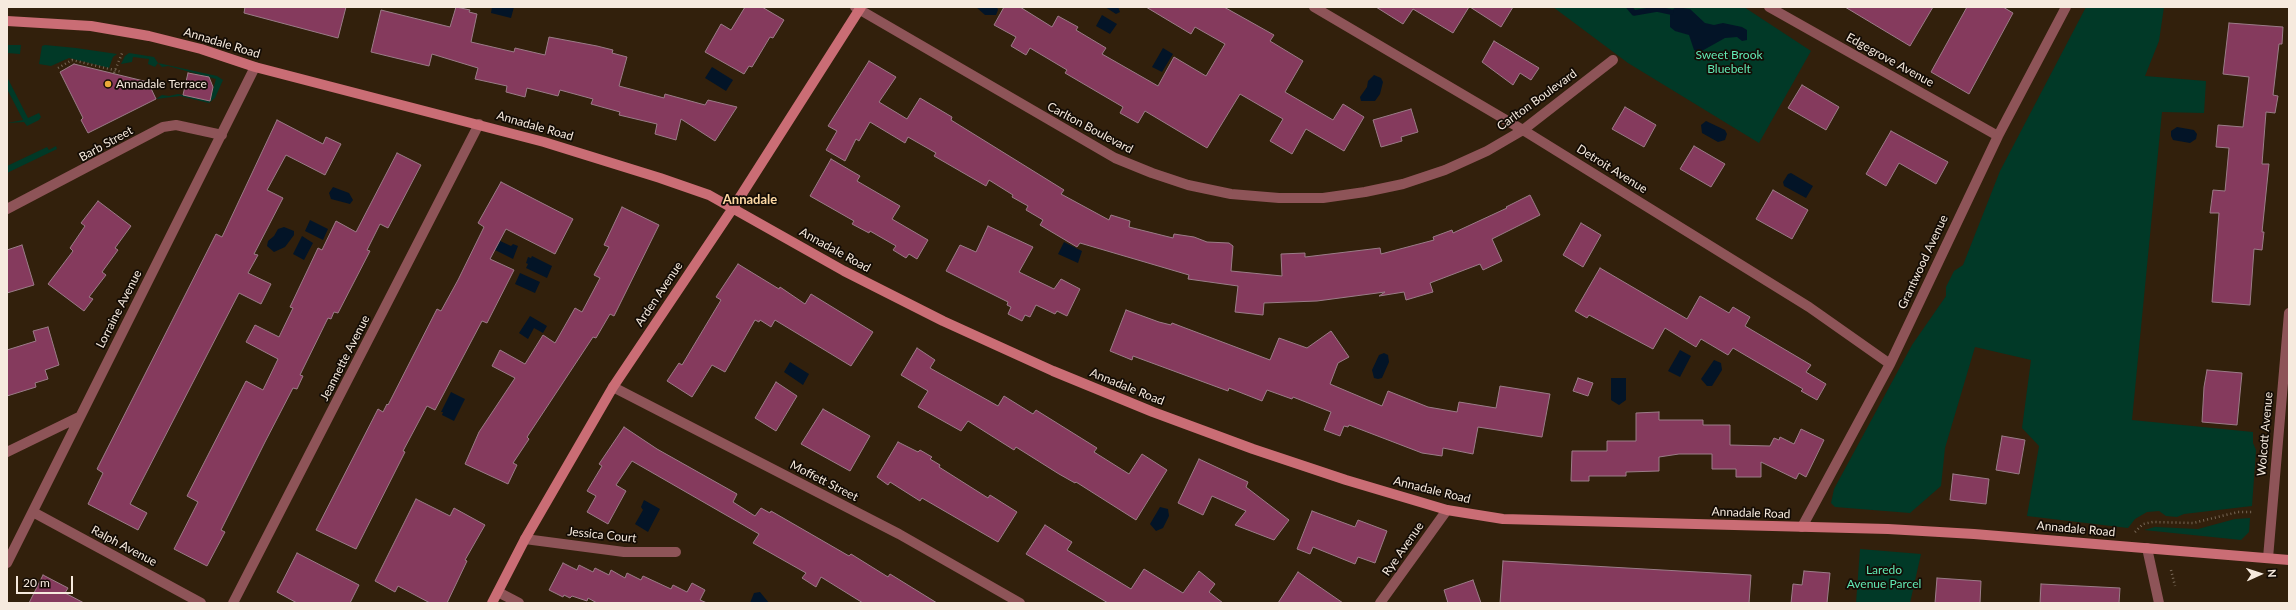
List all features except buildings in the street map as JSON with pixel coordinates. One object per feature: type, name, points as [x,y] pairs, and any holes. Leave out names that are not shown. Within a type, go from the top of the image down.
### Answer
[{"type":"street","name":"Detroit Avenue","points":[[1314,7],[1523,130],[1810,307],[1890,364]]},
{"type":"street","name":"Edgegrove Avenue","points":[[1769,7],[1998,136]]},
{"type":"street","name":"Grantwood Avenue","points":[[1802,527],[1890,364],[1998,136],[2066,7]]},
{"type":"street","name":"Carlton Boulevard","points":[[858,8],[1114,158],[1188,185],[1231,194],[1279,198],[1323,198],[1365,192],[1403,184],[1445,170],[1487,151],[1523,130],[1613,60]]},
{"type":"street","name":"Arden Avenue","points":[[492,603],[525,538],[614,387],[733,208],[858,8]]},
{"type":"street","name":"Annadale Road","points":[[7,21],[91,26],[149,36],[202,49],[255,67],[479,124],[660,178],[709,195],[851,274],[943,320],[1053,371],[1153,412],[1253,449],[1346,480],[1446,510],[1503,519],[1888,529],[1974,534],[2289,560]]},
{"type":"street","name":"Lorraine Avenue","points":[[7,563],[255,67]]},
{"type":"street","name":"Jeannette Avenue","points":[[233,603],[479,124]]},
{"type":"street","name":"Barb Street","points":[[7,209],[163,127],[176,125],[222,135]]},
{"type":"street","name":"Wolcott Avenue","points":[[2268,558],[2289,313]]},
{"type":"street","name":"Moffett Street","points":[[614,387],[899,534],[1020,603]]},
{"type":"street","points":[[7,452],[79,417]]},
{"type":"street","name":"Rye Avenue","points":[[1380,603],[1446,510]]},
{"type":"street","name":"Ralph Avenue","points":[[33,512],[202,603]]},
{"type":"street","name":"Jessica Court","points":[[525,538],[624,552],[676,552]]},
{"type":"street","points":[[2147,548],[2159,603]]},
{"type":"street","points":[[498,592],[519,603]]},
{"type":"path","points":[[114,72],[123,51]]},
{"type":"path","points":[[58,68],[72,60],[114,72],[122,72]]},
{"type":"path","points":[[2135,532],[2139,526],[2152,522],[2193,523],[2238,512],[2254,512]]},
{"type":"path","points":[[2171,570],[2175,586]]},
{"type":"green space","name":"Sweet Brook Bluebelt","points":[[1553,7],[1744,7],[1811,51],[1759,143],[1628,63]]},
{"type":"green space","points":[[2086,7],[2164,7],[2159,41],[2145,76],[2206,81],[2204,113],[2162,112],[2132,420],[2253,432],[2253,443],[2256,450],[2252,506],[2184,514],[2177,517],[2166,516],[2159,511],[2147,512],[2135,519],[2128,528],[2027,516],[2039,446],[2022,428],[2031,360],[1975,347],[1945,448],[1941,486],[1910,513],[1835,507],[1831,503],[1834,489],[1912,345],[1946,296],[1946,287],[1954,271],[1963,265],[2000,171]]},
{"type":"green space","points":[[7,45],[21,45],[20,54],[7,53]]},
{"type":"green space","points":[[45,45],[117,54],[113,57],[109,68],[69,58],[51,66],[39,64],[42,46]]},
{"type":"green space","points":[[129,53],[154,57],[158,63],[155,67],[148,64],[149,59],[133,57],[132,62],[121,64],[125,56]]},
{"type":"green space","points":[[158,63],[217,76],[223,80],[215,98],[209,103],[180,96],[156,99],[162,95],[169,96],[178,94],[210,101],[216,79],[168,66],[162,67]]},
{"type":"green space","points":[[7,77],[28,118],[39,113],[41,117],[39,120],[27,126],[24,122],[7,123],[23,120],[7,89]]},
{"type":"green space","points":[[56,146],[57,149],[7,173],[7,166],[47,147],[49,150]]},
{"type":"green space","points":[[2250,518],[2249,532],[2241,540],[2144,530],[2155,527],[2198,529],[2235,519]]},
{"type":"green space","name":"Laredo Avenue Parcel","points":[[1860,549],[1921,554],[1910,603],[1856,603]]},
{"type":"water","points":[[492,7],[514,7],[511,18],[491,13]]},
{"type":"water","points":[[976,7],[997,7],[998,10],[996,15],[985,15]]},
{"type":"water","points":[[1105,7],[1118,7],[1120,12],[1116,14]]},
{"type":"water","points":[[1676,7],[1690,9],[1705,23],[1714,25],[1723,23],[1742,27],[1747,30],[1747,40],[1742,41],[1737,37],[1725,38],[1700,52],[1694,50],[1689,35],[1675,31],[1670,27],[1670,15],[1672,10]]},
{"type":"water","points":[[1102,15],[1117,24],[1110,34],[1096,26]]},
{"type":"water","points":[[1163,48],[1173,54],[1162,72],[1152,67]]},
{"type":"water","points":[[712,67],[733,80],[726,91],[705,78]]},
{"type":"water","points":[[1374,75],[1381,78],[1383,82],[1380,94],[1375,101],[1361,101],[1360,97],[1367,87],[1368,81]]},
{"type":"water","points":[[1706,121],[1725,130],[1727,134],[1725,140],[1718,142],[1702,133],[1701,125]]},
{"type":"water","points":[[2177,127],[2194,130],[2197,134],[2196,139],[2190,143],[2173,140],[2171,131]]},
{"type":"water","points":[[1791,173],[1813,186],[1806,198],[1784,186],[1783,182],[1788,174]]},
{"type":"water","points":[[333,187],[349,193],[353,200],[350,204],[331,199],[329,193]]},
{"type":"water","points":[[310,220],[328,229],[323,240],[305,231]]},
{"type":"water","points":[[284,227],[294,231],[294,235],[285,247],[274,252],[267,246],[268,241],[274,236],[278,229]]},
{"type":"water","points":[[302,236],[313,243],[304,260],[293,254]]},
{"type":"water","points":[[498,240],[511,246],[513,244],[518,246],[513,259],[493,249]]},
{"type":"water","points":[[1064,242],[1082,251],[1078,263],[1058,254]]},
{"type":"water","points":[[532,256],[552,266],[547,278],[526,268],[528,264],[526,263],[528,257],[531,258]]},
{"type":"water","points":[[520,273],[540,282],[535,293],[515,284]]},
{"type":"water","points":[[530,316],[547,326],[543,333],[534,328],[528,339],[519,333]]},
{"type":"water","points":[[1680,350],[1691,356],[1680,377],[1668,371]]},
{"type":"water","points":[[1384,353],[1388,355],[1389,362],[1382,378],[1374,378],[1372,370],[1379,355]]},
{"type":"water","points":[[1714,360],[1721,363],[1722,370],[1712,386],[1707,386],[1701,379]]},
{"type":"water","points":[[790,362],[809,374],[803,385],[784,372]]},
{"type":"water","points":[[1611,378],[1626,378],[1626,400],[1619,405],[1611,400]]},
{"type":"water","points":[[451,392],[465,399],[454,421],[442,415],[443,412],[441,412]]},
{"type":"water","points":[[644,500],[660,509],[648,532],[635,524],[643,510],[641,507]]},
{"type":"water","points":[[1160,507],[1168,509],[1169,516],[1163,528],[1156,531],[1150,524]]},
{"type":"water","points":[[760,592],[769,603],[750,603],[754,593]]},
{"type":"waterway","points":[[1629,7],[1634,13],[1657,9],[1671,12]]},
{"type":"place","name":"Annadale Terrace","points":[[108,84]]},
{"type":"district","name":"Annadale","points":[[750,200]]}]
